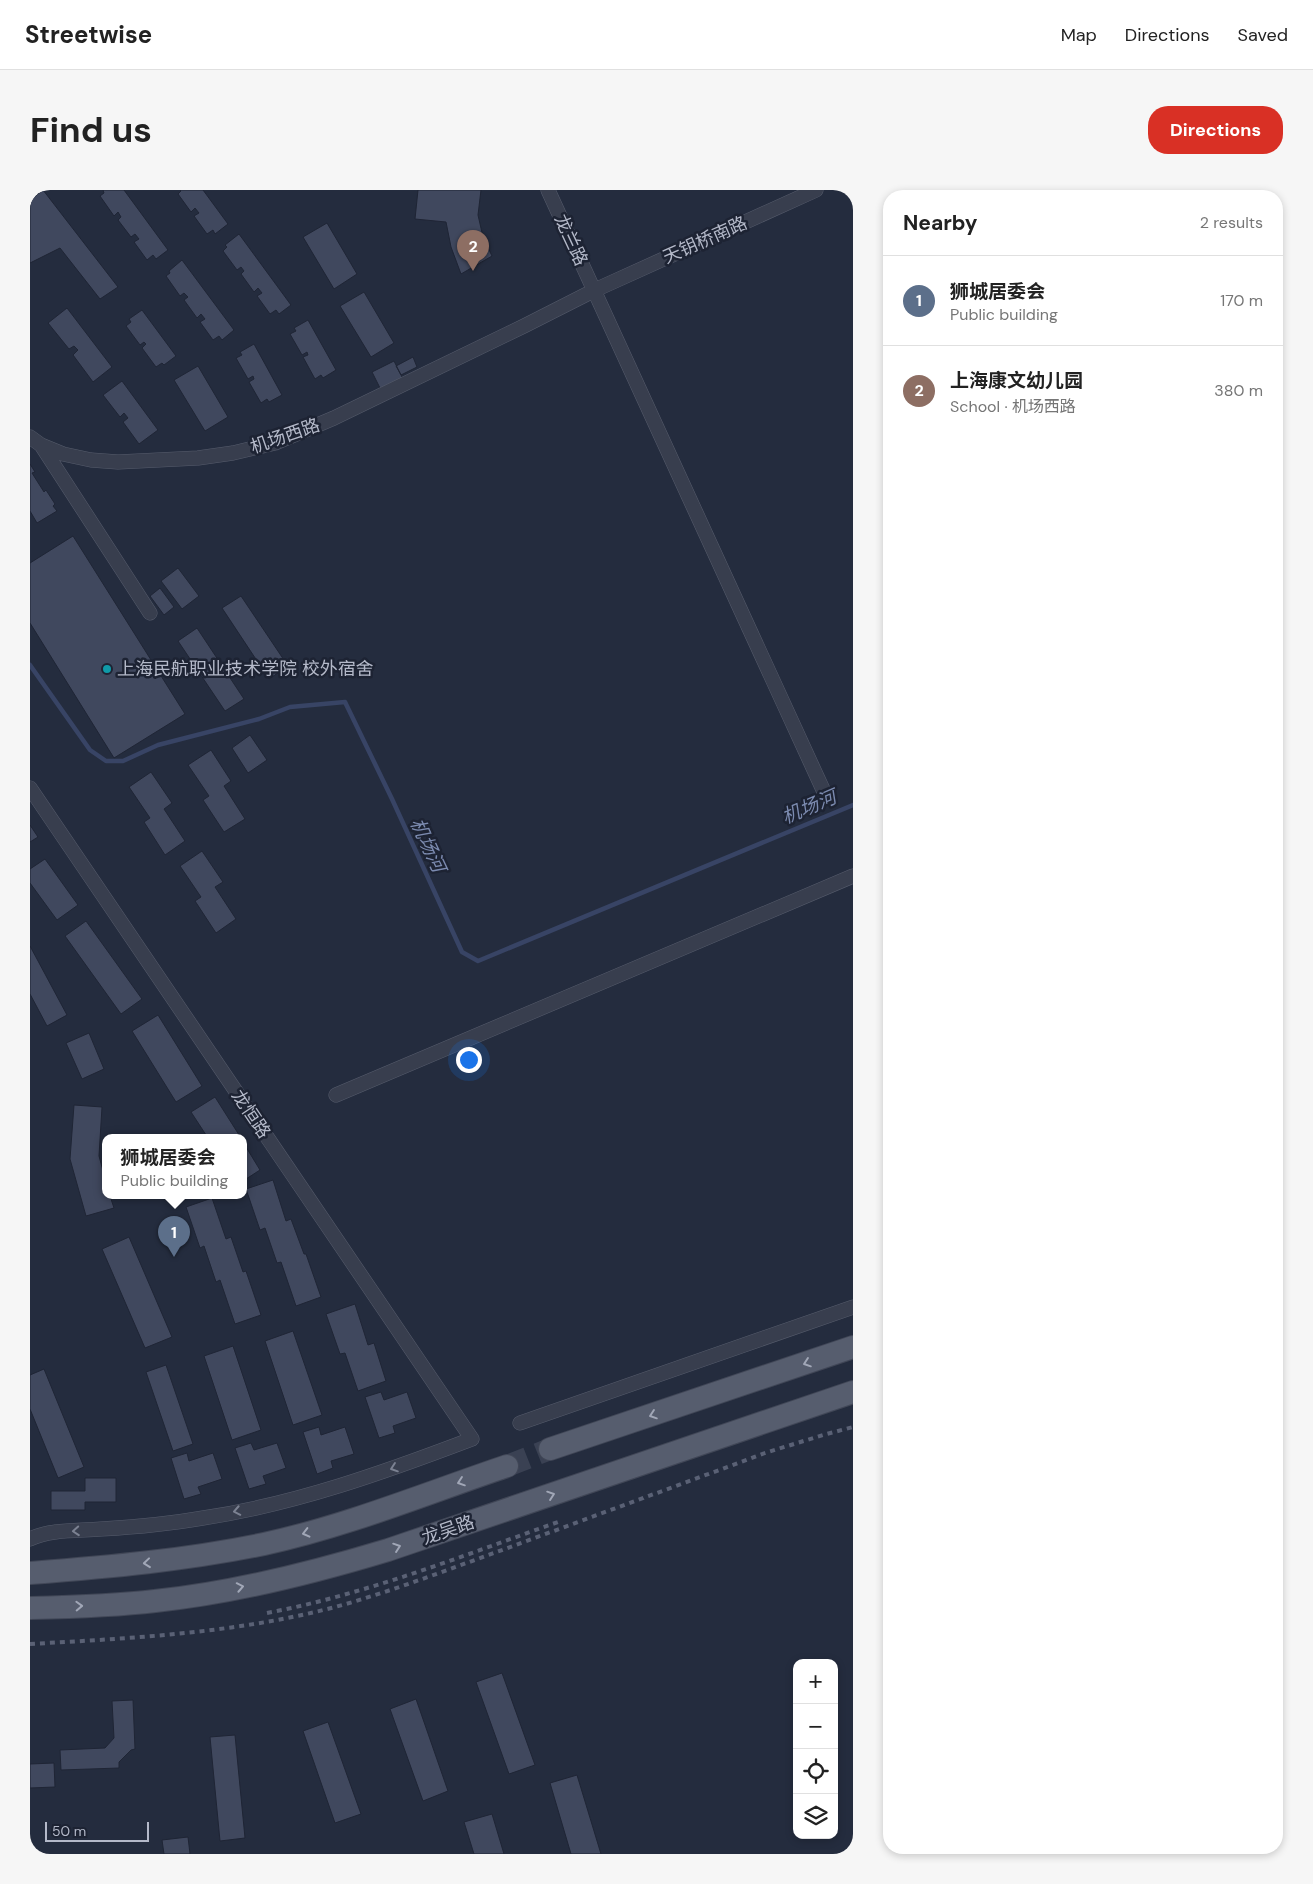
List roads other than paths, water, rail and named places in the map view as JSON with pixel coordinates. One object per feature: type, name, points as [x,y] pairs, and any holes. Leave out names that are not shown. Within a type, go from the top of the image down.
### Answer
[{"type":"main road","points":[[550,1450],[853,1347]]},
{"type":"main road","name":"龙吴路","points":[[30,1608],[156,1601],[214,1592],[330,1568],[407,1544],[853,1392]]},
{"type":"main road","points":[[30,1572],[150,1563],[264,1544],[320,1530],[507,1466]]},
{"type":"street","name":"龙兰路","points":[[548,190],[825,794]]},
{"type":"street","name":"天钥桥南路","points":[[524,326],[595,290],[816,190]]},
{"type":"street","name":"机场西路","points":[[35,441],[63,454],[91,460],[118,462],[198,458],[234,454],[275,443],[307,431],[524,326]]},
{"type":"street","points":[[35,441],[150,613]]},
{"type":"street","name":"龙恒路","points":[[30,788],[472,1439],[353,1482],[260,1507],[148,1526],[51,1533],[30,1539]]},
{"type":"street","points":[[336,1095],[853,876]]},
{"type":"street","points":[[520,1423],[853,1307]]},
{"type":"waterway","name":"机场河","points":[[30,665],[90,750],[106,761],[123,761],[158,745],[259,719],[290,707],[345,702],[462,952],[478,961],[853,805]]},
{"type":"tunnel","points":[[507,1466],[550,1449]]},
{"type":"railway","points":[[30,1644],[189,1633],[268,1622],[346,1604],[432,1576],[765,1453],[853,1427]]},
{"type":"railway","points":[[267,1613],[341,1596],[378,1585],[558,1522]]},
{"type":"place","name":"上海康文幼儿园","points":[[473,271]]},
{"type":"place","name":"上海民航职业技术学院 校外宿舍","points":[[107,669]]},
{"type":"place","name":"狮城居委会","points":[[174,1257]]}]
